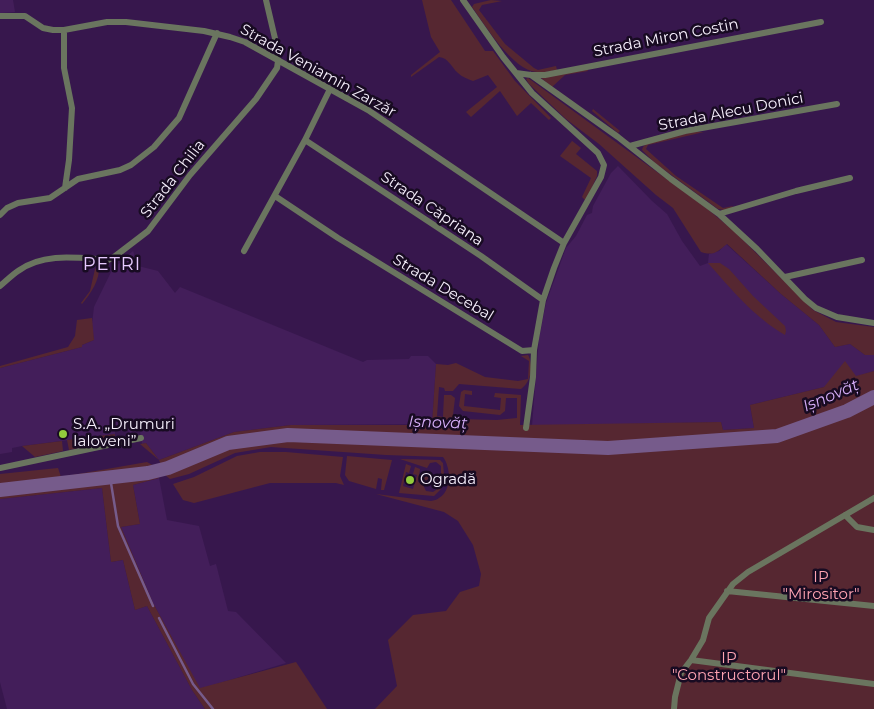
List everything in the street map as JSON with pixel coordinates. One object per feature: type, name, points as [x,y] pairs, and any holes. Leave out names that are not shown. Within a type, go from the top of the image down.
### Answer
[{"type":"street","points":[[266,0],[277,47],[278,61]]},
{"type":"street","points":[[466,0],[516,73],[540,101],[598,153],[604,165],[601,177],[564,243],[543,300],[534,350],[533,377],[526,428]]},
{"type":"street","name":"Strada Veniamin Zarzăr","points":[[0,16],[25,16],[43,28],[64,30],[107,22],[126,22],[216,33],[245,42],[368,110],[564,243]]},
{"type":"street","name":"Strada Miron Costin","points":[[516,73],[545,75],[821,22]]},
{"type":"street","points":[[64,30],[64,68],[72,108],[69,160],[65,188]]},
{"type":"street","points":[[0,215],[12,205],[50,198],[78,179],[126,167],[154,148],[179,118],[216,33]]},
{"type":"street","name":"Strada Chilia","points":[[0,286],[29,264],[46,259],[108,260],[148,231],[190,175],[267,84],[277,68],[278,61]]},
{"type":"street","points":[[531,75],[630,146],[719,214],[757,249],[805,298],[826,314],[874,323]]},
{"type":"street","points":[[244,250],[305,140],[330,89]]},
{"type":"street","name":"Strada Alecu Donici","points":[[630,146],[685,131],[837,104]]},
{"type":"street","name":"Strada Căpriana","points":[[305,140],[481,256],[543,300]]},
{"type":"street","points":[[719,214],[796,191],[850,178]]},
{"type":"street","name":"Strada Decebal","points":[[275,196],[338,238],[522,351],[534,350]]},
{"type":"street","points":[[784,277],[862,260]]},
{"type":"street","points":[[0,468],[141,438]]},
{"type":"street","points":[[674,709],[675,697],[682,673],[703,640],[709,618],[733,584],[748,572],[874,498]]},
{"type":"street","points":[[845,515],[857,527],[874,530]]},
{"type":"street","points":[[727,591],[874,606]]},
{"type":"street","points":[[691,660],[874,684]]},
{"type":"shaded area","points":[[0,0],[13,0],[15,12],[0,13]]},
{"type":"shaded area","points":[[618,166],[667,214],[682,241],[700,266],[708,263],[709,254],[719,251],[726,244],[781,294],[819,325],[835,347],[850,344],[865,355],[874,355],[874,371],[824,387],[750,405],[754,428],[723,430],[721,422],[532,426],[539,339],[546,303],[566,248],[576,236],[587,215],[592,213],[593,206],[611,173]]},
{"type":"shaded area","points":[[133,251],[138,266],[158,271],[175,293],[180,287],[363,362],[367,360],[409,359],[411,356],[428,356],[436,364],[432,424],[291,425],[234,432],[159,460],[146,443],[142,444],[140,431],[129,433],[128,429],[115,430],[115,434],[22,446],[12,448],[12,452],[0,454],[0,368],[82,347],[82,345],[94,340],[92,324],[94,307],[112,270]]},
{"type":"shaded area","points":[[159,478],[167,520],[199,526],[210,566],[216,564],[228,611],[236,612],[286,663],[200,689],[153,603],[121,527],[140,524],[133,485]]},
{"type":"shaded area","points":[[102,488],[111,562],[123,560],[135,610],[147,606],[192,690],[205,709],[7,709],[0,682],[0,499]]},
{"type":"green space","points":[[422,0],[451,0],[485,51],[493,51],[515,81],[551,118],[549,120],[531,103],[517,116],[500,91],[471,117],[466,112],[497,87],[488,75],[473,81],[463,77],[448,61],[439,57],[411,77],[411,75],[440,52],[431,37]]},
{"type":"green space","points":[[491,0],[502,1],[482,5],[479,10],[505,44],[538,70],[556,66],[557,70],[539,72],[528,69],[518,64],[509,56],[472,7],[474,4]]},
{"type":"green space","points":[[587,69],[588,71],[565,75],[552,87],[540,77]]},
{"type":"green space","points":[[528,78],[705,207],[734,231],[813,310],[836,322],[874,327],[874,355],[865,355],[850,344],[835,347],[819,325],[781,294],[727,244],[709,254],[701,252],[673,208],[599,144],[566,119],[529,84],[526,79]]},
{"type":"green space","points":[[593,109],[620,131],[618,133],[592,111]]},
{"type":"green space","points":[[693,132],[704,132],[648,145],[646,149],[676,176],[723,208],[733,206],[731,209],[718,209],[655,163],[642,150],[647,143]]},
{"type":"green space","points":[[571,140],[581,148],[576,154],[597,171],[597,176],[586,201],[582,197],[591,178],[560,156]]},
{"type":"green space","points":[[708,263],[720,263],[729,269],[753,296],[785,326],[785,335],[753,311]]},
{"type":"green space","points":[[99,266],[92,291],[82,304],[90,291],[95,269]]},
{"type":"green space","points":[[92,318],[94,340],[82,345],[82,347],[0,368],[0,366],[68,347],[75,336],[77,320]]},
{"type":"green space","points":[[528,355],[531,364],[529,378],[521,389],[459,384],[453,391],[445,391],[444,388],[439,387],[437,416],[443,417],[444,395],[451,395],[455,398],[453,415],[456,419],[497,420],[517,418],[517,398],[506,398],[505,411],[500,415],[463,411],[459,406],[461,392],[464,390],[472,391],[472,395],[465,394],[464,406],[500,410],[501,398],[494,397],[495,393],[521,395],[520,425],[721,422],[723,430],[754,428],[750,405],[824,387],[845,361],[856,376],[874,371],[874,709],[375,709],[397,686],[388,640],[413,615],[446,611],[460,592],[479,586],[481,574],[473,545],[458,521],[444,512],[376,494],[431,501],[437,499],[446,490],[449,479],[448,467],[443,457],[271,447],[235,453],[189,474],[170,479],[165,475],[159,460],[234,432],[291,425],[430,425],[432,424],[436,364],[448,365],[456,363],[485,377],[518,381],[528,379],[529,361],[521,356]]},
{"type":"green space","points":[[115,434],[114,440],[69,450],[67,440]]},
{"type":"green space","points":[[62,441],[63,451],[35,457],[22,446]]},
{"type":"green space","points":[[146,443],[159,460],[140,444]]},
{"type":"green space","points":[[260,452],[286,452],[343,457],[340,476],[344,485],[336,483],[270,483],[194,503],[183,500],[173,484],[194,477],[237,456]]},
{"type":"green space","points":[[347,456],[392,460],[384,490],[381,490],[382,479],[378,478],[376,489],[349,481],[345,475]]},
{"type":"green space","points":[[400,459],[440,460],[443,463],[444,475],[441,474],[441,466],[436,462],[430,463],[427,468]]},
{"type":"green space","points":[[147,462],[154,466],[159,478],[133,485],[140,524],[121,527],[153,603],[200,688],[296,662],[327,709],[205,709],[192,690],[147,606],[135,610],[123,560],[111,562],[102,488],[0,499],[0,474],[58,468],[61,477]]},
{"type":"green space","points":[[406,464],[411,466],[409,473],[406,472],[403,486],[413,489],[417,475],[413,474],[415,467],[420,469],[418,482],[421,483],[424,471],[429,473],[431,477],[424,482],[423,485],[426,491],[433,492],[436,490],[438,483],[435,477],[438,476],[443,478],[441,489],[434,496],[399,493]]},
{"type":"waterway","name":"Ișnovăț","points":[[0,490],[148,473],[168,468],[228,443],[288,435],[608,448],[777,436],[847,411],[874,397]]},
{"type":"waterway","points":[[110,477],[118,526],[153,606]]},
{"type":"waterway","points":[[159,618],[193,684],[213,709]]},
{"type":"place","name":"S.A. „Drumuri Ialoveni”","points":[[63,434]]},
{"type":"place","name":"Ogradă","points":[[410,480]]},
{"type":"district","name":"PETRI","points":[[112,265]]},
{"type":"park label","name":"IP \"Mirositor\"","points":[[821,586]]},
{"type":"park label","name":"IP \"Constructorul\"","points":[[729,668]]}]
